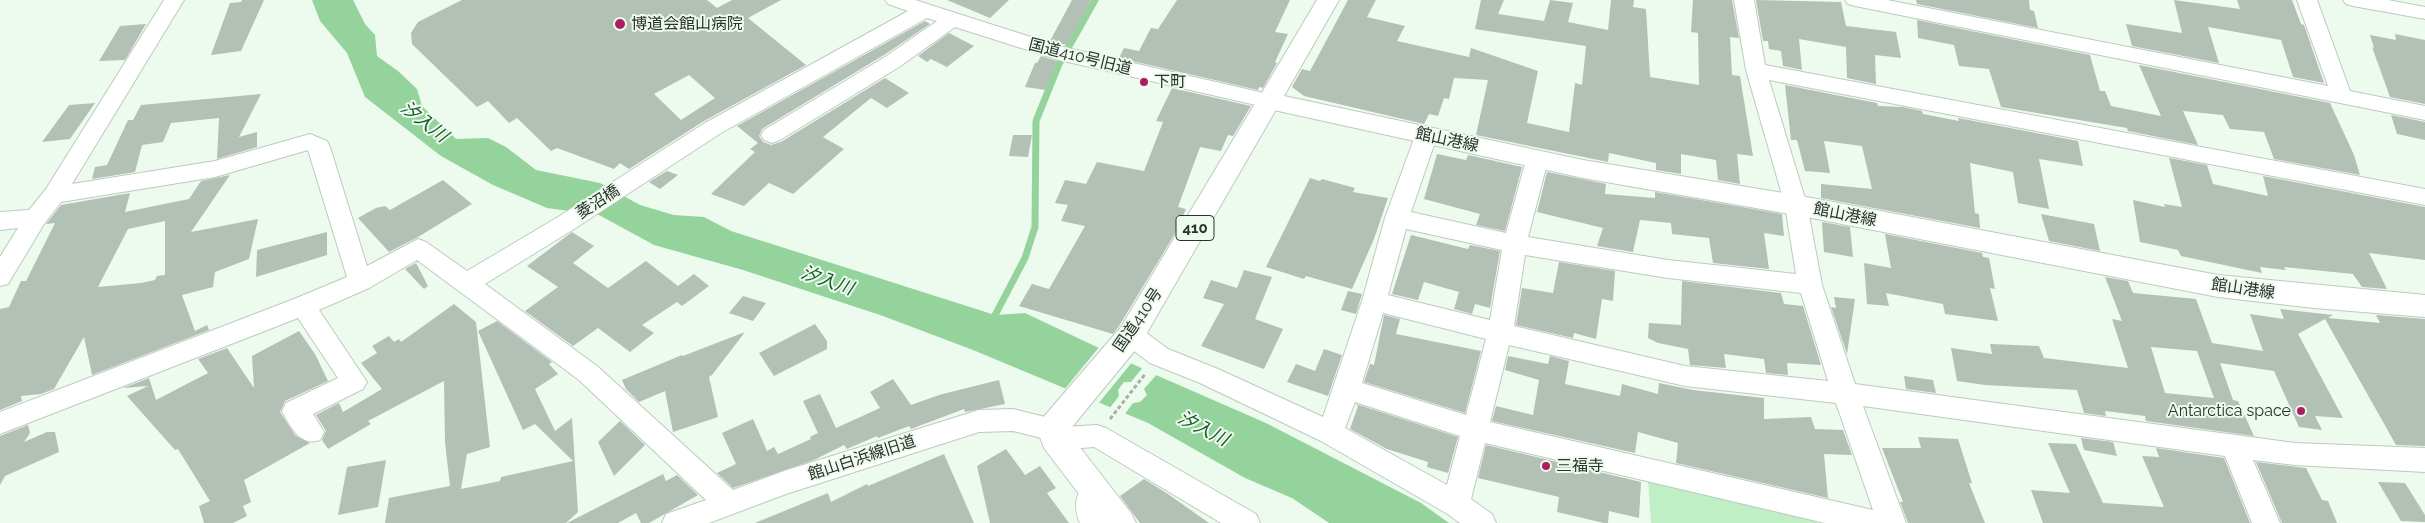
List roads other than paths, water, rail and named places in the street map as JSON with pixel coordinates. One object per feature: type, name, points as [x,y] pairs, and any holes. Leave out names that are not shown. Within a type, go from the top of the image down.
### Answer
[{"type":"main road","name":"国道410号","points":[[1053,434],[1073,402],[1124,344],[1328,0]]},
{"type":"main road","name":"館山港線","points":[[1269,101],[1537,160],[1796,205],[2218,286],[2304,296],[2425,306]]},
{"type":"main road","points":[[1053,434],[1120,523]]},
{"type":"street","points":[[0,277],[36,218],[54,195],[174,0]]},
{"type":"street","name":"国道410号旧道","points":[[895,0],[924,11],[1063,54],[1269,101]]},
{"type":"street","points":[[1744,0],[1756,70],[1796,205],[1810,285],[1845,393],[1892,523]]},
{"type":"street","points":[[1855,0],[2425,113]]},
{"type":"street","points":[[2307,0],[2342,97]]},
{"type":"street","points":[[2353,0],[2425,13]]},
{"type":"street","name":"菱沼橋","points":[[467,283],[566,223],[713,128],[924,11]]},
{"type":"street","points":[[772,135],[892,62],[952,20]]},
{"type":"street","points":[[1756,70],[2425,197]]},
{"type":"street","points":[[1330,433],[1347,389],[1397,218],[1426,136]]},
{"type":"street","points":[[54,195],[215,169],[310,142],[319,147],[360,281]]},
{"type":"street","points":[[1456,504],[1477,430],[1500,333],[1515,244],[1537,160]]},
{"type":"street","points":[[0,221],[36,218]]},
{"type":"street","points":[[1397,218],[1515,244],[1668,269],[1810,285]]},
{"type":"street","points":[[0,424],[218,337],[303,306],[360,281],[418,248],[467,283],[617,398],[728,503]]},
{"type":"street","points":[[1374,301],[1500,333],[1685,376],[1845,393],[2295,454],[2425,460]]},
{"type":"street","points":[[303,306],[354,382],[295,411],[311,432]]},
{"type":"street","points":[[1124,344],[1209,376],[1330,433],[1456,504],[1482,523]]},
{"type":"street","points":[[1347,389],[1477,430],[1878,523]]},
{"type":"street","name":"館山白浜線旧道","points":[[676,523],[728,503],[979,421],[1013,420],[1053,434],[1097,436],[1246,523]]},
{"type":"street","points":[[2234,446],[2266,523]]},
{"type":"street","points":[[1094,489],[1088,505],[1088,512],[1096,523]]},
{"type":"water","name":"汐入川","points":[[312,0],[353,0],[365,24],[375,35],[377,56],[398,71],[417,89],[422,106],[456,139],[488,138],[506,147],[536,170],[600,183],[640,205],[674,215],[704,217],[731,231],[995,315],[1025,313],[1156,375],[1266,423],[1421,503],[1449,523],[1329,523],[1292,498],[1245,478],[1148,423],[973,350],[883,316],[743,270],[654,245],[599,215],[547,208],[493,185],[441,156],[365,97],[347,53],[320,21]]},
{"type":"waterway","points":[[992,321],[1025,258],[1035,227],[1036,121],[1059,64],[1095,0]]},
{"type":"place","name":"博道会館山病院","points":[[620,24]]},
{"type":"place","name":"下町","points":[[1144,82]]},
{"type":"place","name":"Antarctica space","points":[[2301,411]]},
{"type":"place","name":"三福寺","points":[[1546,466]]}]
